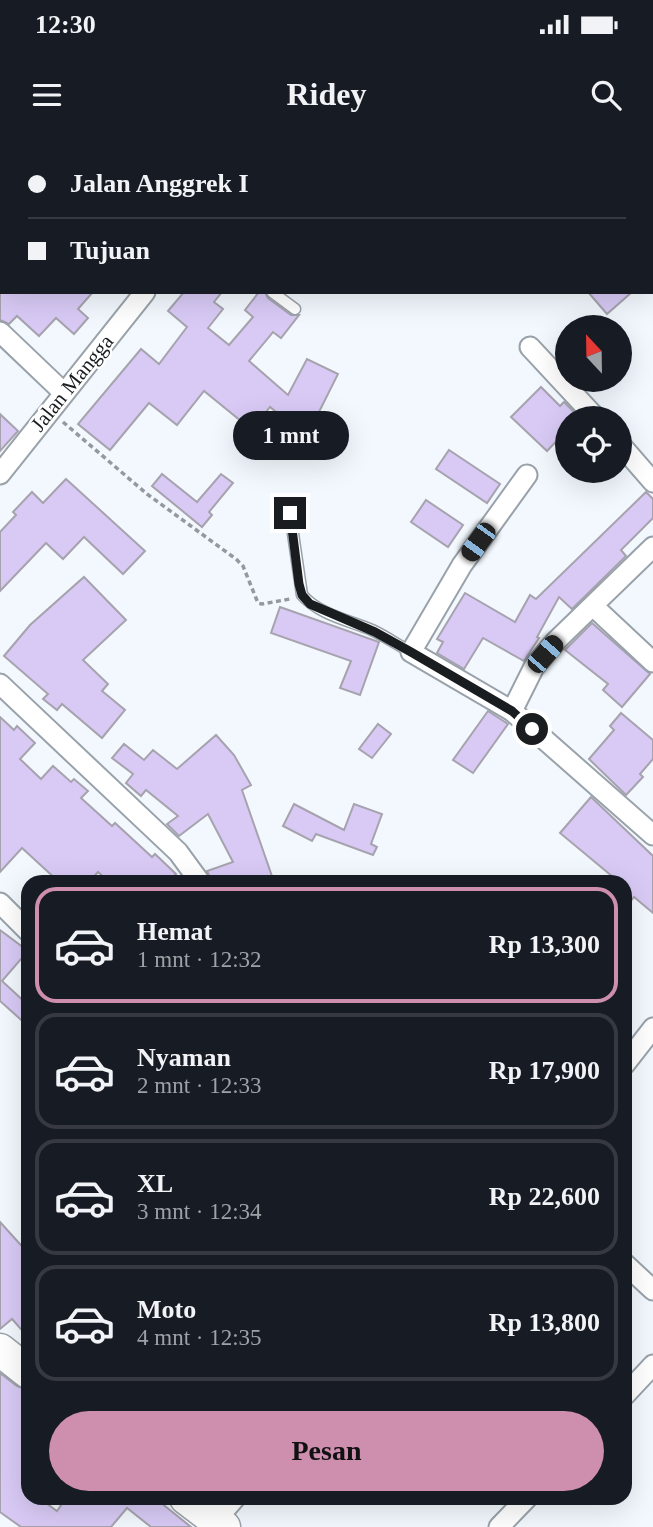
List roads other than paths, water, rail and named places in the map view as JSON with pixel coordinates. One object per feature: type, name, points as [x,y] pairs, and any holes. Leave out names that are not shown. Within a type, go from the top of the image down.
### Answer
[{"type":"main road","points":[[0,1349],[21,1366]]},
{"type":"main road","points":[[198,1505],[221,1518]]},
{"type":"street","name":"Jalan Mangga","points":[[0,474],[143,294]]},
{"type":"street","points":[[0,332],[64,393]]},
{"type":"street","points":[[530,347],[585,406]]},
{"type":"street","points":[[632,458],[653,482]]},
{"type":"street","points":[[527,475],[462,565],[411,652],[512,711],[653,835]]},
{"type":"street","points":[[512,711],[534,667],[556,641],[653,547]]},
{"type":"street","points":[[593,606],[653,662]]},
{"type":"street","points":[[0,684],[178,852],[195,875]]},
{"type":"street","points":[[0,903],[21,924]]},
{"type":"street","points":[[632,1055],[653,1028]]},
{"type":"street","points":[[632,1270],[653,1290]]},
{"type":"street","points":[[632,1388],[652,1369]]},
{"type":"street","points":[[499,1527],[520,1505]]},
{"type":"lane","points":[[275,294],[295,309]]},
{"type":"lane","points":[[290,513],[302,595],[310,604],[321,610],[375,632],[411,652]]}]
